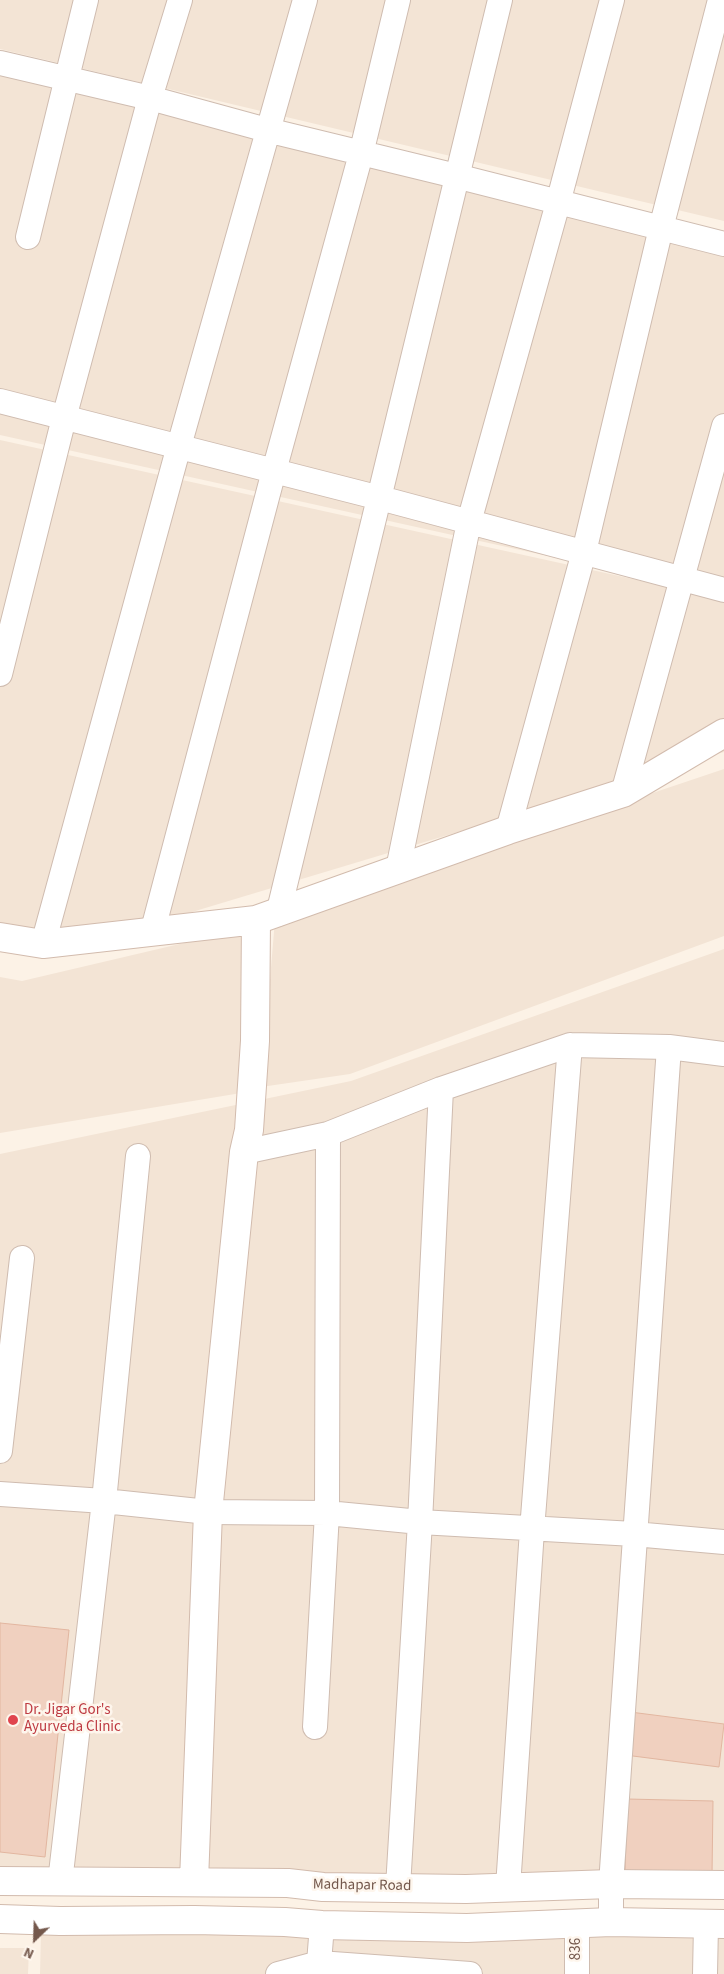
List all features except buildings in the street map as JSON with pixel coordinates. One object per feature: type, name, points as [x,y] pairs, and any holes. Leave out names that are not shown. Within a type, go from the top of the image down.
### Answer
[{"type":"street","points":[[28,237],[68,80],[86,0]]},
{"type":"street","points":[[0,674],[64,418],[150,98],[180,0]]},
{"type":"street","points":[[43,944],[179,446],[305,0]]},
{"type":"street","points":[[152,933],[274,471],[361,154],[398,0]]},
{"type":"street","points":[[194,1881],[208,1512],[246,1141],[266,917],[380,498],[456,176],[500,0]]},
{"type":"street","points":[[398,869],[469,522],[558,203],[612,0]]},
{"type":"street","points":[[508,830],[584,552],[661,228],[720,0]]},
{"type":"street","points":[[0,63],[150,98],[361,154],[456,176],[724,244]]},
{"type":"street","points":[[0,401],[380,498],[724,590]]},
{"type":"street","points":[[623,793],[724,426]]},
{"type":"street","points":[[0,937],[43,944],[152,933],[266,917],[508,830],[623,793],[724,733]]},
{"type":"street","points":[[246,1141],[328,1134],[441,1089],[570,1045],[669,1047],[724,1054]]},
{"type":"street","points":[[508,1887],[532,1530],[570,1045]]},
{"type":"street","points":[[612,1922],[611,1884],[669,1047]]},
{"type":"street","points":[[398,1887],[420,1522],[441,1089]]},
{"type":"street","points":[[314,1727],[327,1513],[328,1134]]},
{"type":"street","points":[[60,1882],[104,1501],[138,1156]]},
{"type":"street","points":[[0,1451],[22,1258]]},
{"type":"street","points":[[0,1494],[104,1501],[208,1512],[327,1513],[420,1522],[532,1530],[634,1534],[724,1542]]},
{"type":"street","points":[[724,1879],[724,1885]]},
{"type":"street","name":"Madhapar Road","points":[[0,1881],[194,1881],[466,1889],[611,1884],[724,1885]]},
{"type":"street","points":[[0,1919],[203,1920],[467,1928],[612,1922],[715,1924],[705,1974]]},
{"type":"street","name":"836","points":[[577,1924],[577,1974]]},
{"type":"street","points":[[320,1963],[322,1925]]},
{"type":"street","points":[[278,1974],[320,1963],[470,1974]]},
{"type":"shaded area","points":[[0,0],[724,0],[724,221],[0,49]]},
{"type":"shaded area","points":[[0,70],[724,238],[724,595],[0,435]]},
{"type":"shaded area","points":[[0,440],[724,599],[724,752],[39,958],[0,949]]},
{"type":"shaded area","points":[[724,769],[724,936],[350,1074],[261,1087],[275,920]]},
{"type":"shaded area","points":[[269,923],[247,1092],[0,1133],[0,977],[22,981]]},
{"type":"shaded area","points":[[724,949],[724,1899],[0,1888],[0,1154],[351,1081]]},
{"type":"shaded area","points":[[724,1930],[724,1974],[40,1974],[41,1934],[583,1935]]},
{"type":"shaded area","points":[[0,1948],[29,1948],[28,1974],[0,1974]]},
{"type":"place","name":"Dr. Jigar Gor's Ayurveda Clinic","points":[[13,1720]]}]
